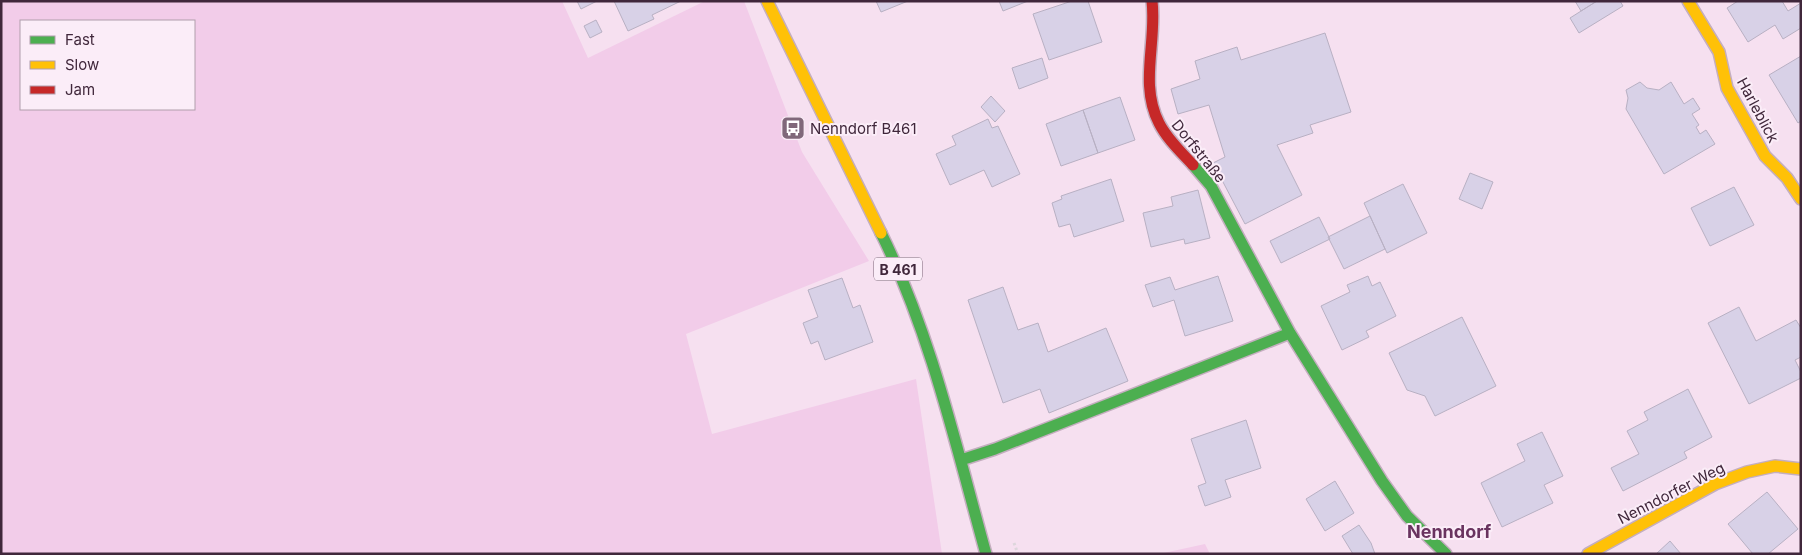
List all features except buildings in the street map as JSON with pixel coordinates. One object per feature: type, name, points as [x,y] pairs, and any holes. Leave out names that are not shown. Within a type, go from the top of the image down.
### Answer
[{"type":"street","name":"B 461","points":[[767,1],[887,245],[912,302],[935,370],[986,554]]},
{"type":"street","name":"Dorfstraße","points":[[1152,1],[1154,11],[1153,36],[1148,76],[1150,100],[1156,121],[1167,138],[1200,171],[1210,186],[1290,333],[1382,481],[1407,516],[1446,554]]},
{"type":"street","name":"Harleblick","points":[[1688,1],[1719,52],[1727,88],[1765,156],[1787,178],[1801,199]]},
{"type":"street","points":[[961,460],[995,449],[1290,333]]},
{"type":"street","name":"Nenndorfer Weg","points":[[1588,554],[1715,484],[1747,472],[1775,466],[1801,469]]},
{"type":"shaded area","points":[[1,1],[562,1],[588,58],[705,1],[744,1],[802,152],[869,261],[686,334],[712,434],[916,379],[942,554],[1,554]]},
{"type":"shaded area","points":[[1205,544],[1210,554],[1159,554]]},
{"type":"traffic: fast","points":[[1193,165],[1211,186],[1290,333],[1382,481],[1407,516],[1446,554]]},
{"type":"traffic: fast","points":[[881,233],[899,271],[928,350],[953,432],[986,554]]},
{"type":"traffic: fast","points":[[961,460],[995,449],[1290,333]]},
{"type":"traffic: slow","points":[[767,1],[881,233]]},
{"type":"traffic: slow","points":[[1688,1],[1719,52],[1727,88],[1765,156],[1787,178],[1801,199]]},
{"type":"traffic: slow","points":[[1588,554],[1715,484],[1747,472],[1775,466],[1801,469]]},
{"type":"traffic: jam","points":[[1152,1],[1153,16],[1149,78],[1153,108],[1166,134],[1193,165]]},
{"type":"place","name":"Nenndorf B461","points":[[793,128]]},
{"type":"district","name":"Nenndorf","points":[[1449,531]]}]
